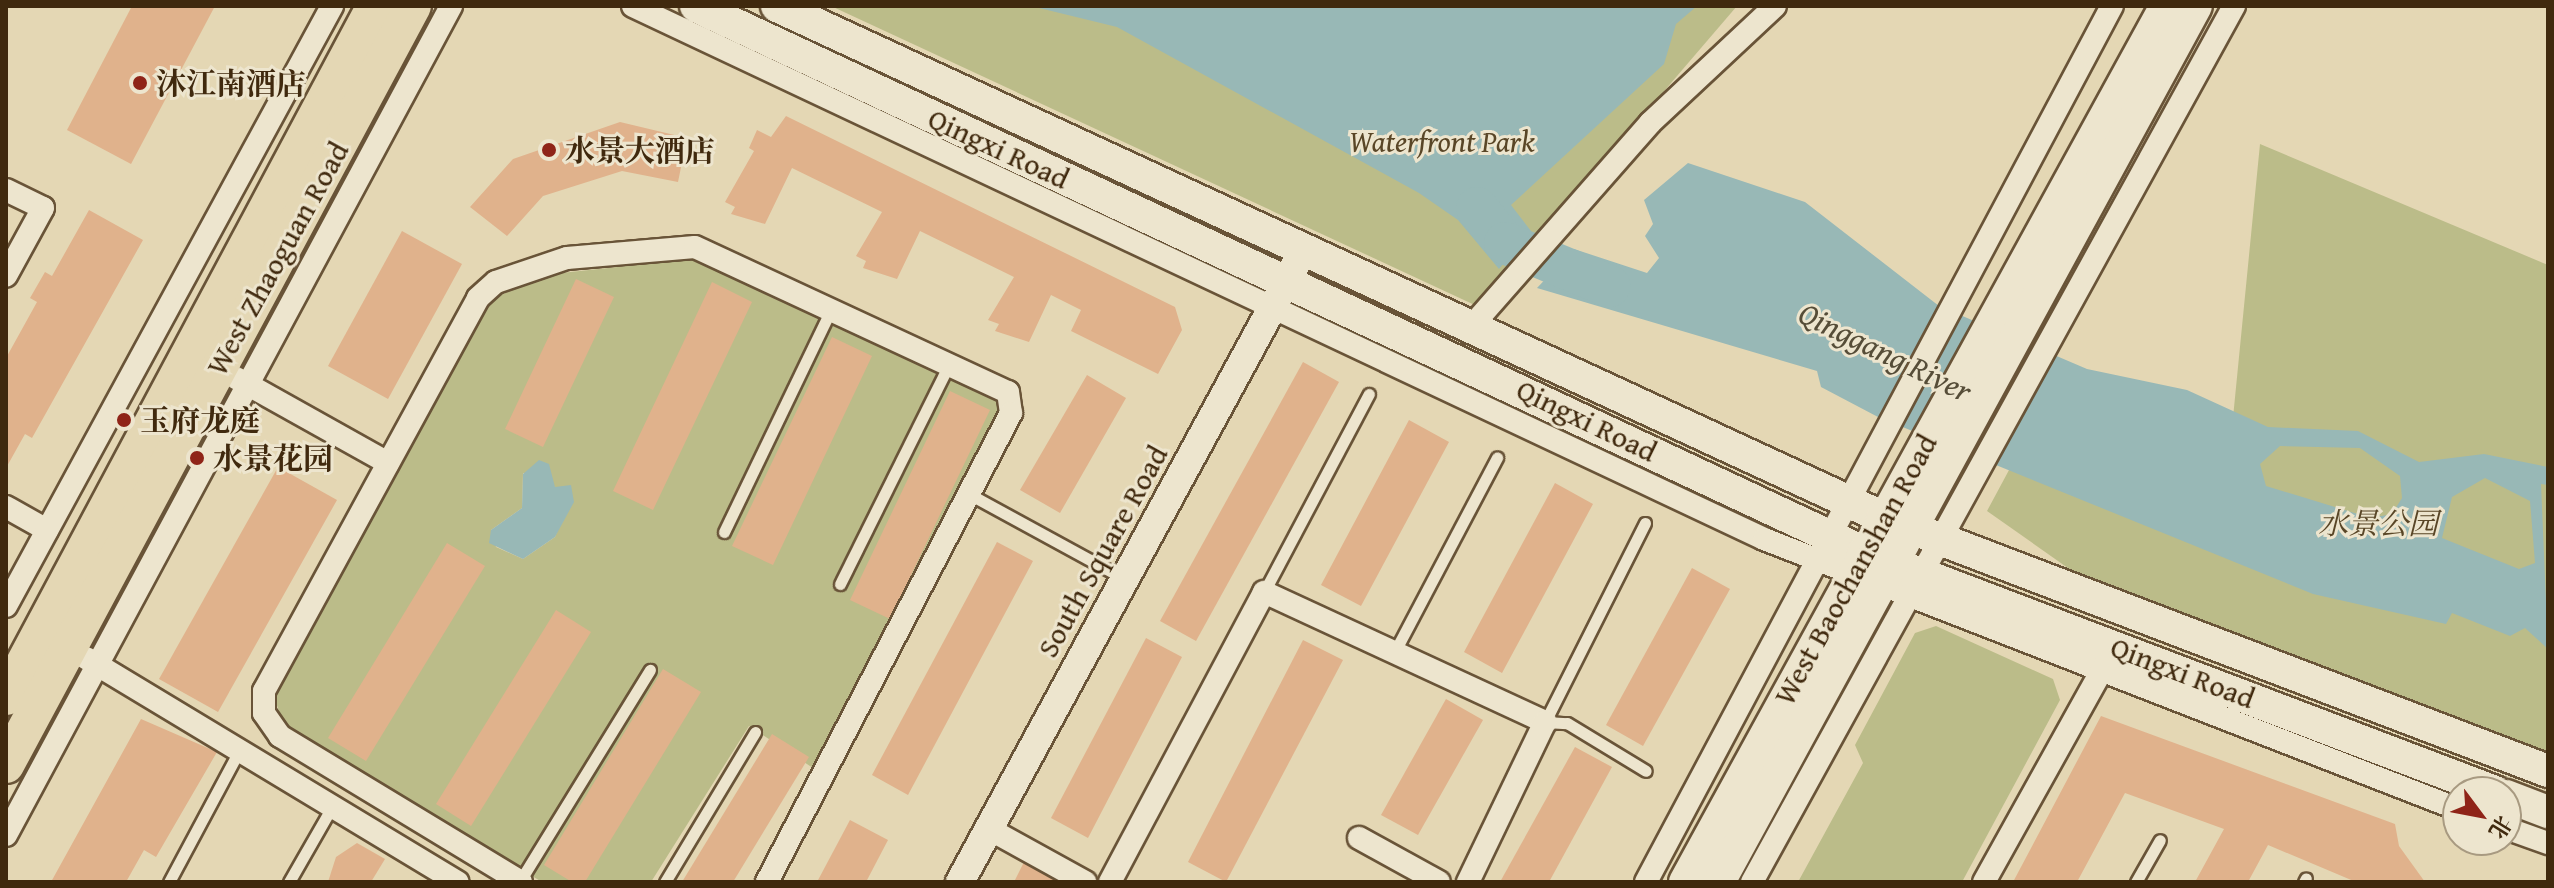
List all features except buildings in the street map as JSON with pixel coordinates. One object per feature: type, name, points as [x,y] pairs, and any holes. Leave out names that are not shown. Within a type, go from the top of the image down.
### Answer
[{"type":"main road","name":"West Zhaoguan Road","points":[[6,697],[375,6]]},
{"type":"main road","name":"West Zhaoguan Road","points":[[6,765],[82,656],[232,376],[413,6]]},
{"type":"main road","name":"Qingxi Road","points":[[696,6],[1279,296],[1828,551],[1885,575],[2115,646],[2452,776]]},
{"type":"main road","name":"Qingxi Road","points":[[777,6],[1896,523],[2548,771]]},
{"type":"main road","name":"West Baochanshan Road","points":[[1719,882],[1885,575],[1896,523],[2010,314],[2166,6]]},
{"type":"main road","name":"West Baochanshan Road","points":[[2010,314],[2196,6]]},
{"type":"main road","name":"West Baochanshan Road","points":[[1685,882],[1885,575]]},
{"type":"main road","points":[[2499,776],[2503,754]]},
{"type":"main road","name":"Qingxi Road","points":[[2522,802],[2548,812]]},
{"type":"street","points":[[6,606],[332,6]]},
{"type":"street","points":[[388,463],[232,376],[451,6]]},
{"type":"street","points":[[633,6],[1279,296]]},
{"type":"street","points":[[1470,328],[1650,123],[1775,6]]},
{"type":"street","points":[[1646,882],[1828,551],[1888,419],[2112,6]]},
{"type":"street","points":[[1752,882],[1885,575],[1941,541],[2234,6]]},
{"type":"street","points":[[6,190],[43,208],[6,276]]},
{"type":"street","points":[[521,882],[280,736],[264,713],[264,691],[478,298],[496,282],[567,258],[695,247],[1008,392],[1011,413],[767,882]]},
{"type":"street","name":"South Square Road","points":[[960,882],[1303,251]]},
{"type":"street","points":[[6,507],[47,530]]},
{"type":"street","points":[[1885,575],[2099,674],[2442,803]]},
{"type":"street","points":[[1110,882],[1264,592],[1545,722],[1468,882]]},
{"type":"street","points":[[1984,882],[2115,646]]},
{"type":"street","points":[[6,835],[82,656],[458,882]]},
{"type":"street","points":[[989,829],[1085,882]]},
{"type":"street","points":[[2522,834],[2548,843]]},
{"type":"street","points":[[1359,838],[1439,882]]},
{"type":"lane","points":[[724,532],[831,310]]},
{"type":"lane","points":[[840,584],[949,364]]},
{"type":"lane","points":[[1264,592],[1369,394]]},
{"type":"lane","points":[[1393,653],[1497,458]]},
{"type":"lane","points":[[969,494],[1125,579]]},
{"type":"lane","points":[[1645,523],[1545,722],[1567,723],[1646,771]]},
{"type":"lane","points":[[521,882],[650,670]]},
{"type":"lane","points":[[665,882],[755,732]]},
{"type":"lane","points":[[169,882],[239,751]]},
{"type":"lane","points":[[289,882],[332,807]]},
{"type":"lane","points":[[2136,882],[2160,840]]},
{"type":"green space","name":"Waterfront Park","points":[[831,6],[1737,6],[1479,307]]},
{"type":"green space","name":"水景公园","points":[[2260,144],[2548,265],[2548,771],[2132,613],[1987,511],[2060,375],[2231,438]]},
{"type":"green space","points":[[693,259],[1004,402],[813,768],[749,726],[651,882],[542,882],[284,727],[273,693],[489,301],[542,275]],"holes":[[[523,473],[555,487],[565,510],[555,537],[523,559],[496,547],[491,530],[522,508]]]},
{"type":"green space","points":[[1936,626],[2053,679],[2060,700],[1962,882],[1798,882],[1863,763],[1855,745],[1915,633]]},
{"type":"water","points":[[1031,6],[1697,6],[1676,24],[1664,64],[1511,205],[1531,231],[1499,269],[1458,220],[1419,193],[1117,27]]},
{"type":"water","points":[[1688,163],[1805,202],[1939,306],[2087,369],[2187,390],[2268,427],[2358,431],[2419,462],[2484,454],[2548,467],[2548,485],[2541,484],[2548,649],[2525,628],[2510,636],[2452,613],[2446,624],[2313,594],[1878,417],[1821,387],[1817,371],[1537,288],[1574,249],[1647,273],[1659,258],[1645,236],[1653,224],[1644,200]],"holes":[[[2280,446],[2360,448],[2400,476],[2402,498],[2392,514],[2371,518],[2266,486],[2260,464]],[[2485,478],[2530,501],[2535,563],[2519,569],[2442,538],[2452,497]]]},
{"type":"water","points":[[539,460],[549,464],[555,487],[571,485],[574,502],[555,537],[523,559],[489,543],[491,530],[522,508],[523,474]]},
{"type":"waterway","name":"Qinggang River","points":[[1477,208],[1505,243],[1609,286]]},
{"type":"place","name":"沐江南酒店","points":[[140,83]]},
{"type":"place","name":"水景大酒店","points":[[549,150]]},
{"type":"place","name":"玉府龙庭","points":[[124,420]]},
{"type":"place","name":"水景花园","points":[[197,458]]}]
